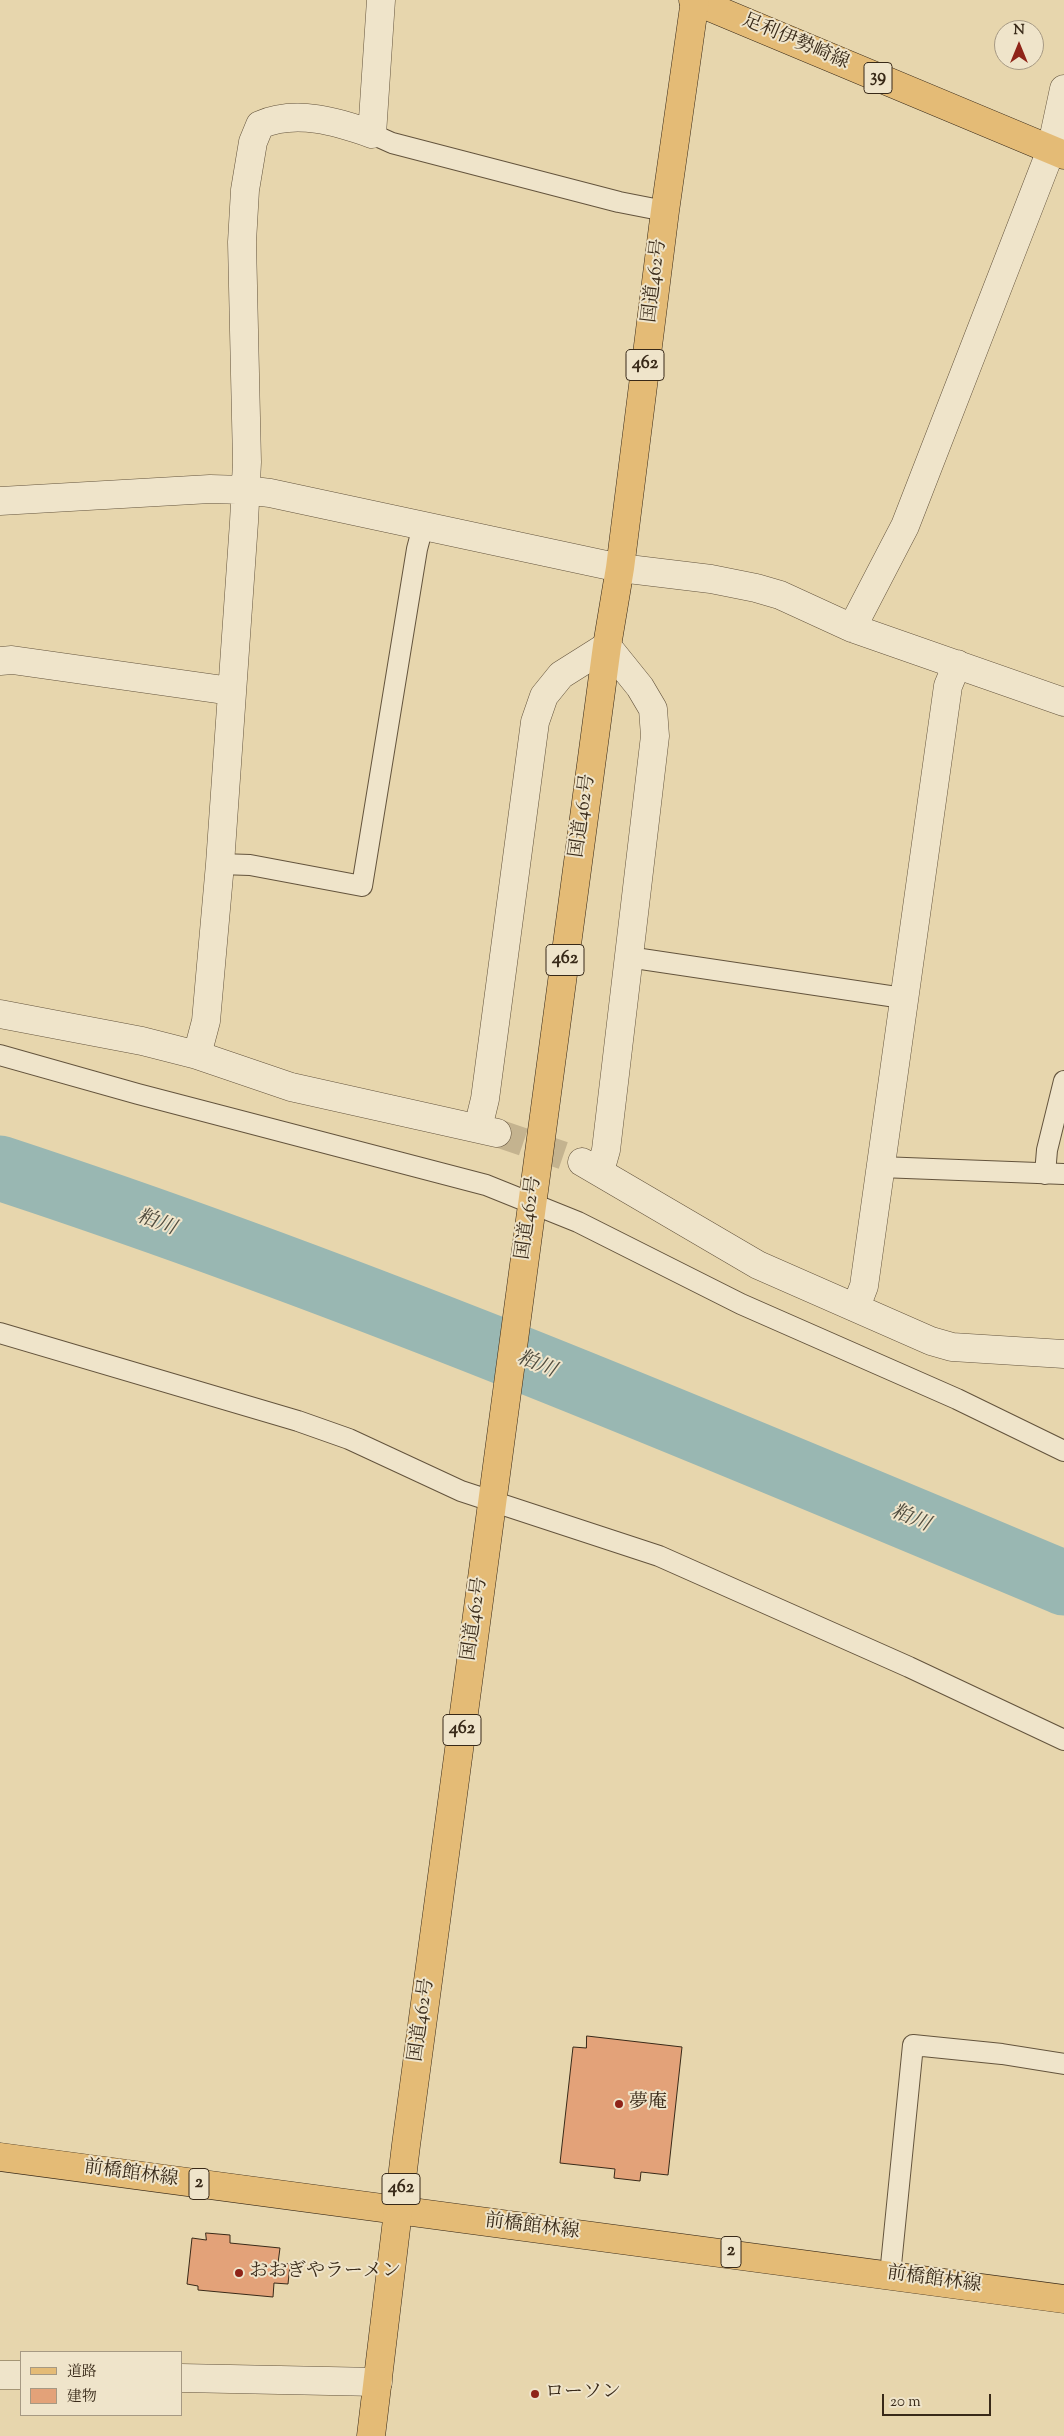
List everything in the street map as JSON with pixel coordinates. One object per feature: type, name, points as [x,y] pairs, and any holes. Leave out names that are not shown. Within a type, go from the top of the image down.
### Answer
[{"type":"main road","name":"足利伊勢崎線","points":[[694,0],[1057,153]]},
{"type":"main road","name":"国道462号","points":[[371,2436],[398,2211],[492,1497],[607,646],[620,568],[694,0]]},
{"type":"main road","name":"前橋館林線","points":[[0,2157],[398,2211],[720,2250],[1064,2299]]},
{"type":"street","points":[[197,1054],[206,1021],[220,864],[247,462],[242,242],[245,190],[252,142],[260,125],[275,118],[308,118],[342,124],[372,134],[382,0]]},
{"type":"street","points":[[852,628],[908,517],[1057,153],[1064,89]]},
{"type":"street","points":[[0,500],[210,489],[245,490],[620,568],[711,579],[756,588],[780,595],[852,628],[1064,702]]},
{"type":"street","points":[[0,1014],[142,1041],[197,1054],[291,1087],[487,1130],[486,1090],[535,722],[544,696],[561,675],[607,646],[640,687],[653,709],[655,736],[606,1150],[591,1166],[758,1265],[932,1341],[952,1347],[1064,1354]]},
{"type":"street","points":[[0,660],[12,660],[231,691]]},
{"type":"street","points":[[856,1307],[864,1286],[948,686],[957,664]]},
{"type":"street","points":[[0,2375],[20,2375]]},
{"type":"street","points":[[182,2378],[378,2382]]},
{"type":"lane","points":[[372,134],[411,148],[619,202],[665,211]]},
{"type":"lane","points":[[220,864],[250,865],[362,886],[417,549],[423,526]]},
{"type":"lane","points":[[628,956],[903,998]]},
{"type":"lane","points":[[0,1055],[138,1094],[486,1185],[531,1210],[578,1222],[740,1304],[957,1399],[1064,1451]]},
{"type":"lane","points":[[880,1167],[1054,1174],[1047,1150],[1064,1081]]},
{"type":"lane","points":[[0,1333],[298,1420],[349,1439],[398,1464],[659,1556],[909,1667],[1064,1740]]},
{"type":"lane","points":[[890,2275],[913,2045],[1002,2054],[1064,2064]]},
{"type":"building","points":[[587,2036],[682,2047],[668,2175],[641,2172],[640,2181],[614,2178],[615,2169],[560,2163],[573,2047],[586,2048]]},
{"type":"building","name":"おおぎやラーメン","points":[[206,2233],[230,2235],[230,2243],[280,2248],[278,2263],[290,2264],[288,2284],[274,2283],[273,2297],[198,2290],[198,2286],[187,2284],[192,2238],[206,2240]]},
{"type":"waterway","name":"粕川","points":[[0,1168],[270,1262],[403,1313],[669,1418],[1064,1583]]},
{"type":"tunnel","points":[[497,1133],[582,1162]]},
{"type":"place","name":"夢庵","points":[[619,2104]]},
{"type":"place","name":"おおぎやラーメン","points":[[239,2273]]},
{"type":"place","name":"ローソン","points":[[535,2394]]}]
